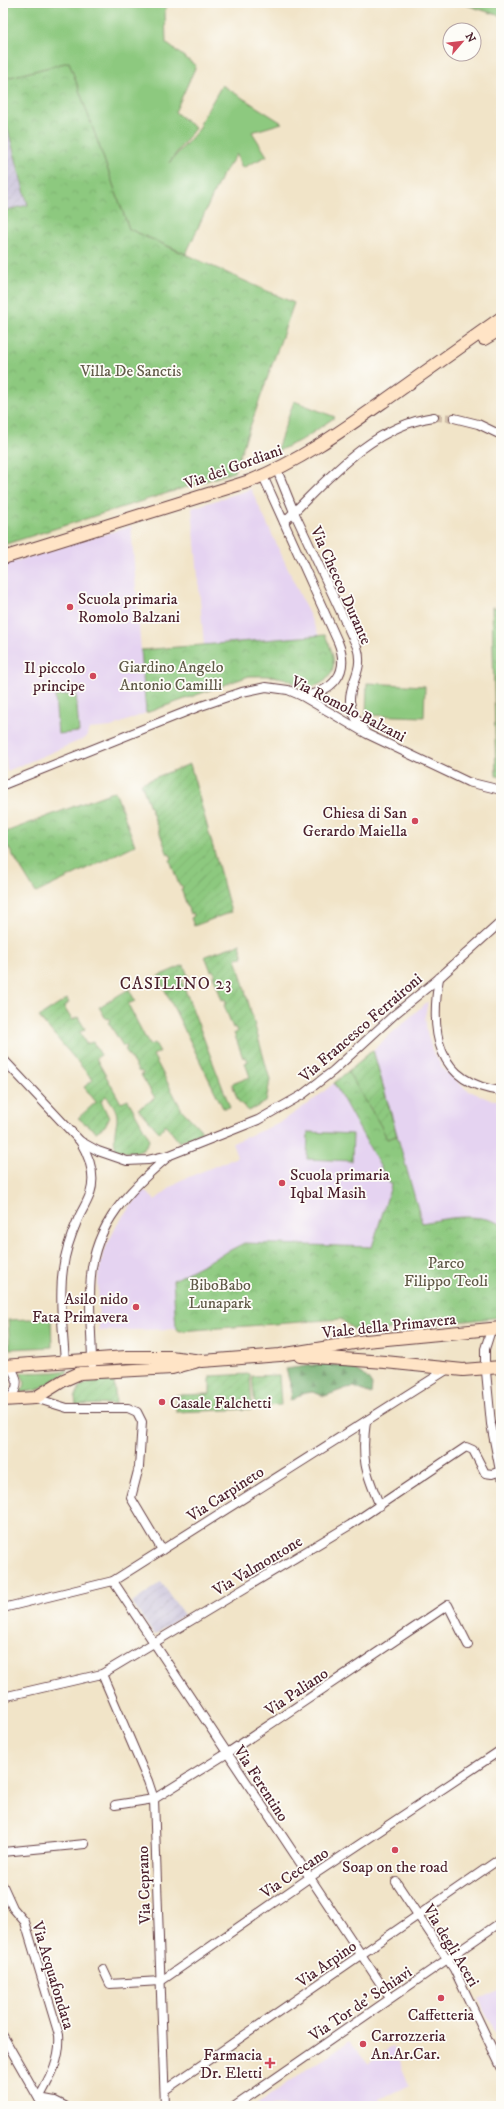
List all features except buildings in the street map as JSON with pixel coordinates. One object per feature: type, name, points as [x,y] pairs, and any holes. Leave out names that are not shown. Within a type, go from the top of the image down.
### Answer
[{"type":"main road","name":"Via dei Gordiani","points":[[3,558],[263,476],[277,470],[330,439],[450,356],[501,318]]},
{"type":"main road","name":"Via dei Gordiani","points":[[450,356],[501,329]]},
{"type":"main road","name":"Viale della Primavera","points":[[6,1399],[35,1398],[70,1377],[92,1372],[172,1368],[202,1361],[280,1355],[366,1341],[496,1329]]},
{"type":"main road","name":"Viale della Primavera","points":[[280,1355],[385,1362],[448,1369],[486,1369],[501,1367]]},
{"type":"main road","name":"Viale della Primavera","points":[[5,1365],[92,1359],[170,1357],[202,1361]]},
{"type":"street","points":[[284,522],[320,486],[375,439],[404,423],[434,417]]},
{"type":"street","points":[[454,418],[474,422],[501,436]]},
{"type":"street","name":"Via Checco Durante","points":[[277,470],[294,512],[358,651],[358,668],[349,702],[355,719],[367,734]]},
{"type":"street","name":"Via Checco Durante","points":[[263,476],[338,642],[343,658],[341,671],[334,682],[319,692],[302,696]]},
{"type":"street","name":"Via Romolo Balzani","points":[[3,785],[153,724],[242,692],[266,687],[275,687],[302,696],[367,734],[468,782],[501,790]]},
{"type":"street","name":"Via Francesco Ferraironi","points":[[170,1155],[267,1115],[314,1086],[333,1071],[403,1007],[439,978],[501,922]]},
{"type":"street","points":[[439,978],[435,1004],[435,1027],[438,1041],[445,1057],[456,1072],[468,1081],[483,1088],[501,1091]]},
{"type":"street","points":[[3,1059],[80,1141],[88,1157],[92,1185],[89,1198],[79,1217],[68,1247],[63,1268],[62,1286],[65,1361]]},
{"type":"street","points":[[80,1141],[98,1151],[127,1161],[148,1160],[170,1155]]},
{"type":"street","points":[[92,1372],[91,1276],[98,1246],[109,1220],[121,1202],[141,1180],[170,1155]]},
{"type":"street","points":[[496,1329],[485,1349],[491,1424],[501,1473]]},
{"type":"street","name":"Viale della Primavera","points":[[5,1365],[14,1374],[17,1382],[15,1392],[6,1399]]},
{"type":"street","name":"Via Carpineto","points":[[3,1608],[113,1581],[448,1369]]},
{"type":"street","points":[[35,1398],[67,1408],[128,1408],[137,1412],[142,1422],[139,1467],[131,1498],[162,1550]]},
{"type":"street","points":[[366,1421],[363,1461],[380,1506]]},
{"type":"street","name":"Via Valmontone","points":[[3,1697],[102,1674],[380,1506],[466,1447],[473,1450],[485,1473],[501,1473]]},
{"type":"street","name":"Via Ferentino","points":[[113,1581],[226,1754],[390,1998]]},
{"type":"street","name":"Via Paliano","points":[[115,1805],[154,1799],[226,1754],[448,1605],[468,1645]]},
{"type":"street","name":"Via Ceprano","points":[[102,1674],[148,1781],[154,1799],[165,2106]]},
{"type":"street","name":"Via Ceccano","points":[[160,1981],[309,1878],[501,1750]]},
{"type":"street","points":[[3,1852],[86,1844]]},
{"type":"street","name":"Via Arpino","points":[[165,2090],[501,1858]]},
{"type":"street","name":"Via degli Aceri","points":[[396,1882],[448,1959],[501,2067]]},
{"type":"street","name":"Via Acquafondata","points":[[3,1886],[13,1908],[25,1922],[59,2036],[60,2044],[56,2063],[39,2098]]},
{"type":"street","name":"Via Tor de' Schiavi","points":[[235,2106],[501,1922]]},
{"type":"street","points":[[103,1969],[110,1984],[160,1981]]},
{"type":"street","points":[[3,2036],[44,2106]]},
{"type":"street","points":[[39,2098],[51,2100],[65,2106]]},
{"type":"shaded area","points":[[3,111],[28,205],[3,211]]},
{"type":"shaded area","points":[[251,489],[319,636],[204,645],[192,508]]},
{"type":"shaded area","name":"Scuola primaria Romolo Balzani","points":[[131,526],[146,713],[111,727],[89,729],[86,738],[7,771],[3,727],[3,565]]},
{"type":"shaded area","points":[[428,1001],[425,1016],[427,1032],[432,1050],[444,1070],[467,1090],[488,1099],[501,1101],[501,1224],[477,1217],[449,1218],[422,1223],[373,1050]]},
{"type":"shaded area","name":"Scuola primaria Iqbal Masih","points":[[334,1083],[391,1186],[372,1247],[244,1243],[173,1280],[176,1329],[99,1331],[98,1275],[105,1249],[119,1221],[144,1190],[155,1200],[179,1181],[237,1157],[232,1143],[287,1118],[316,1098]]},
{"type":"shaded area","points":[[161,1582],[184,1615],[154,1635],[132,1603]]},
{"type":"shaded area","points":[[501,1989],[501,2047],[479,1999]]},
{"type":"shaded area","points":[[349,2041],[368,2064],[393,2046],[409,2085],[380,2099],[383,2106],[254,2106]]},
{"type":"green space","points":[[3,3],[168,3],[165,10],[166,43],[196,66],[175,112],[195,128],[169,163],[200,128],[201,121],[222,85],[282,123],[252,132],[267,156],[242,168],[237,154],[221,177],[186,254],[129,229],[69,62],[3,79]]},
{"type":"green space","points":[[460,3],[501,3],[501,16]]},
{"type":"green space","name":"Villa De Sanctis","points":[[69,62],[129,229],[294,303],[234,472],[3,545],[3,211],[28,205],[3,111],[3,79]]},
{"type":"green space","points":[[294,401],[335,417],[305,438],[276,452]]},
{"type":"green space","points":[[492,607],[501,608],[501,777],[496,776]]},
{"type":"green space","name":"Giardino Angelo Antonio Camilli","points":[[325,635],[331,648],[333,668],[327,679],[320,684],[304,688],[289,680],[279,677],[249,676],[146,713],[141,650]]},
{"type":"green space","points":[[367,683],[425,686],[424,717],[366,715]]},
{"type":"green space","points":[[76,694],[79,732],[58,734],[55,696]]},
{"type":"green space","points":[[190,764],[231,912],[194,926],[191,918],[194,916],[193,913],[190,914],[181,889],[183,888],[179,885],[170,860],[172,859],[170,854],[168,855],[141,783]]},
{"type":"green space","points":[[115,791],[135,845],[36,893],[3,839],[3,833]]},
{"type":"green space","points":[[240,944],[243,957],[236,958],[270,1080],[266,1102],[249,1111],[238,1101],[232,1084],[250,1077],[245,1063],[248,1061],[246,1057],[243,1058],[234,1033],[237,1032],[235,1027],[233,1028],[224,1005],[226,1004],[225,999],[222,1000],[213,975],[215,974],[213,970],[211,971],[205,956]]},
{"type":"green space","points":[[184,965],[188,977],[181,979],[230,1107],[223,1108],[158,976]]},
{"type":"green space","points":[[129,989],[135,1001],[128,1004],[149,1045],[155,1043],[160,1052],[153,1055],[182,1110],[203,1132],[179,1142],[165,1124],[160,1133],[138,1109],[155,1098],[141,1075],[143,1074],[141,1071],[139,1072],[125,1049],[127,1048],[126,1045],[123,1046],[108,1022],[111,1021],[109,1018],[106,1019],[99,1007]]},
{"type":"green space","points":[[67,999],[69,1003],[64,1007],[72,1020],[78,1017],[85,1029],[80,1032],[86,1044],[93,1042],[101,1055],[96,1058],[121,1103],[128,1100],[148,1136],[149,1141],[146,1146],[139,1151],[126,1152],[116,1150],[114,1141],[117,1123],[116,1111],[106,1096],[101,1101],[109,1118],[105,1126],[96,1132],[78,1118],[96,1102],[84,1087],[93,1080],[39,1017]]},
{"type":"green space","name":"Parco Filippo Teoli","points":[[373,1050],[422,1223],[452,1218],[472,1217],[491,1220],[501,1224],[501,1317],[358,1333],[341,1319],[180,1331],[176,1329],[173,1280],[244,1243],[372,1247],[391,1186],[334,1083]]},
{"type":"green space","points":[[373,1050],[397,1136],[387,1139],[381,1126],[348,1072]]},
{"type":"green space","points":[[308,1132],[353,1134],[352,1161],[307,1159]]},
{"type":"green space","points":[[51,1318],[52,1347],[10,1349],[8,1320]]},
{"type":"green space","points":[[320,1364],[349,1367],[362,1373],[372,1385],[371,1394],[354,1387],[325,1396],[312,1392],[305,1393],[290,1401],[292,1391],[286,1369]]},
{"type":"green space","points":[[67,1370],[68,1372],[37,1390],[19,1393],[24,1387],[25,1382],[20,1373],[55,1372]]},
{"type":"green space","points":[[250,1374],[252,1409],[176,1412],[176,1395],[210,1394],[210,1376]]},
{"type":"green space","points":[[279,1375],[281,1405],[255,1407],[252,1376]]},
{"type":"green space","points":[[114,1381],[116,1404],[76,1405],[75,1398],[80,1386],[90,1382]]},
{"type":"tunnel","points":[[434,417],[454,418]]},
{"type":"place","name":"Scuola primaria Romolo Balzani","points":[[70,607]]},
{"type":"place","name":"Il piccolo principe","points":[[93,676]]},
{"type":"place","name":"Chiesa di San Gerardo Maiella","points":[[415,821]]},
{"type":"place","name":"Scuola primaria Iqbal Masih","points":[[282,1183]]},
{"type":"place","name":"Asilo nido Fata Primavera","points":[[136,1307]]},
{"type":"place","name":"Casale Falchetti","points":[[162,1402]]},
{"type":"place","name":"Soap on the road","points":[[395,1850]]},
{"type":"place","name":"Caffetteria","points":[[441,1998]]},
{"type":"place","name":"Carrozzeria An.Ar.Car.","points":[[363,2044]]},
{"type":"place","name":"Farmacia Dr. Eletti","points":[[270,2063]]},
{"type":"district","name":"CASILINO 23","points":[[176,983]]},
{"type":"park label","name":"BiboBabo Lunapark","points":[[220,1293]]}]
